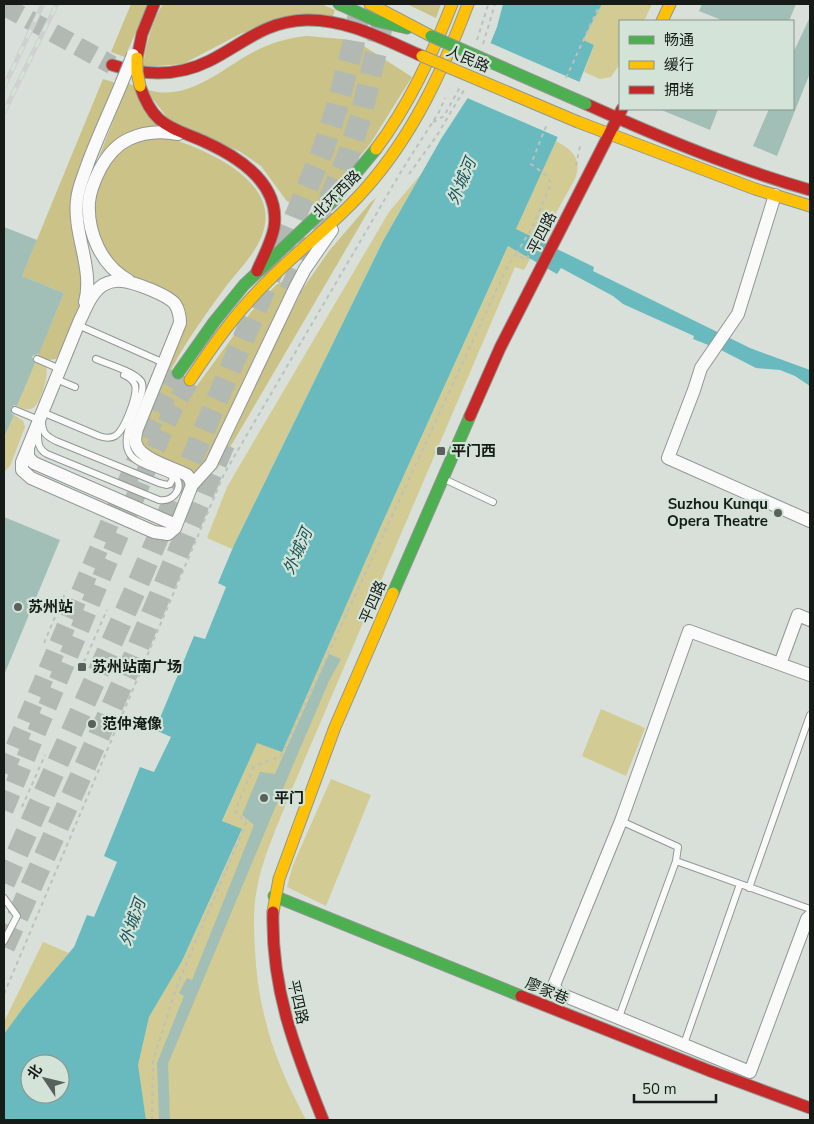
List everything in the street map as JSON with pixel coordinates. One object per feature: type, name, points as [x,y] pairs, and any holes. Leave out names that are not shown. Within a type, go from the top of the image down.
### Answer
[{"type":"main road","points":[[142,34],[154,4]]},
{"type":"main road","points":[[339,4],[377,20],[428,34]]},
{"type":"main road","name":"人民路","points":[[370,4],[428,34],[477,51],[586,104],[620,114],[738,168],[810,190]]},
{"type":"main road","name":"北环西路","points":[[178,373],[215,320],[256,274],[343,191],[382,142],[417,86],[452,4]]},
{"type":"main road","name":"北环西路","points":[[190,380],[226,328],[266,282],[350,204],[377,174],[431,91],[448,57],[468,4]]},
{"type":"main road","points":[[662,20],[670,4]]},
{"type":"main road","name":"人民路","points":[[112,65],[144,73],[178,72],[213,60],[242,41],[264,30],[288,22],[313,20],[340,24],[355,28],[422,56],[468,79],[578,122],[746,186],[810,206]]},
{"type":"main road","points":[[135,56],[140,86],[147,103],[158,118],[175,130],[230,155],[249,167],[262,181],[272,197],[275,212],[274,227],[268,247],[256,274]]},
{"type":"main road","name":"平四路","points":[[323,1120],[299,1061],[279,992],[273,945],[274,896],[279,878],[335,727],[500,348],[620,114]]},
{"type":"main road","name":"廖家巷","points":[[274,896],[370,933],[563,1014],[761,1092],[810,1108]]},
{"type":"street","points":[[79,323],[88,291],[79,228],[77,201],[80,186],[122,82],[135,56],[142,34]]},
{"type":"street","points":[[137,285],[122,281],[111,282],[104,284],[93,295],[79,323],[21,465],[26,476],[157,533],[168,534],[173,531],[176,525],[185,486],[190,479],[144,456],[136,447],[135,442],[138,429],[180,323],[180,312],[174,303],[137,285],[114,271],[103,258],[95,240],[89,201],[93,184],[108,156],[128,139],[155,132],[187,135]]},
{"type":"street","points":[[775,195],[738,314],[701,368],[668,458],[810,521]]},
{"type":"street","points":[[185,486],[210,464],[305,269],[350,204]]},
{"type":"street","points":[[780,664],[798,615],[810,620]]},
{"type":"street","points":[[810,675],[689,631],[622,821],[554,985],[558,993],[750,1072],[807,919],[810,916]]},
{"type":"lane","points":[[79,323],[164,363]]},
{"type":"lane","points":[[37,360],[75,387]]},
{"type":"lane","points":[[15,410],[41,416],[106,438],[117,435],[123,428],[128,416],[136,388],[133,380],[95,361],[129,373],[140,380],[142,384],[142,391],[130,422],[127,437],[130,454],[136,459],[179,475],[170,484],[158,484],[48,437],[42,429],[41,416]]},
{"type":"lane","points":[[41,416],[38,428],[38,442],[40,449],[44,453],[159,500],[170,499],[185,486]]},
{"type":"lane","points":[[443,478],[493,502]]},
{"type":"lane","points":[[749,888],[810,715]]},
{"type":"lane","points":[[619,1017],[676,861],[678,847],[622,821]]},
{"type":"lane","points":[[676,861],[810,910]]},
{"type":"lane","points":[[684,1044],[740,884]]},
{"type":"lane","points":[[4,898],[17,916],[6,929],[4,941]]},
{"type":"path","points":[[487,4],[495,5],[477,51],[487,4]]},
{"type":"path","points":[[563,86],[600,4]]},
{"type":"path","points":[[431,124],[444,116],[468,79]]},
{"type":"path","points":[[410,174],[447,119],[468,79]]},
{"type":"path","points":[[4,994],[224,474],[387,195],[431,124],[446,94]]},
{"type":"path","points":[[444,116],[447,119]]},
{"type":"path","points":[[152,1120],[153,1060],[177,986],[246,823],[235,811],[254,766],[281,756],[507,267],[534,226],[551,183],[546,175],[530,164],[548,120]]},
{"type":"path","points":[[575,171],[580,146]]},
{"type":"path","points":[[516,254],[526,260],[548,220]]},
{"type":"path","points":[[44,643],[66,591]]},
{"type":"path","points":[[84,662],[107,610]]},
{"type":"path","points":[[22,807],[44,755]]},
{"type":"shaded area","points":[[131,4],[148,4],[125,57],[111,52]]},
{"type":"shaded area","points":[[163,4],[321,4],[335,10],[333,16],[242,33],[183,64],[143,67],[150,34]]},
{"type":"shaded area","points":[[407,4],[441,4],[436,18]]},
{"type":"shaded area","points":[[602,4],[652,4],[644,20],[619,20],[619,65],[611,77],[600,79],[584,72],[594,45],[583,40]]},
{"type":"shaded area","points":[[307,36],[342,39],[359,43],[412,77],[370,144],[321,203],[309,207],[296,206],[286,200],[261,166],[239,151],[173,125],[145,89],[173,92],[187,89],[200,84],[262,48],[284,40]]},
{"type":"shaded area","points":[[103,79],[116,83],[73,185],[70,220],[77,249],[81,279],[81,301],[56,359],[37,358],[64,293],[22,276]]},
{"type":"shaded area","points":[[128,83],[134,86],[158,124],[154,129],[95,167]]},
{"type":"shaded area","points":[[167,137],[203,151],[240,173],[254,187],[263,203],[265,221],[256,248],[204,317],[169,374],[193,391],[251,312],[276,285],[286,279],[293,281],[210,456],[195,475],[149,455],[140,442],[143,428],[182,335],[186,317],[185,308],[180,301],[127,276],[105,254],[94,219],[95,196],[98,184],[108,163],[125,147],[144,139]]},
{"type":"shaded area","points":[[556,141],[568,148],[575,156],[578,166],[575,179],[524,270],[515,267],[289,796],[265,856],[258,881],[254,908],[254,937],[256,966],[263,1009],[270,1037],[283,1072],[306,1120],[146,1120],[137,1065],[149,1017],[182,961],[242,830],[222,822],[257,742],[282,751],[380,528]]},
{"type":"shaded area","points":[[421,174],[383,241],[232,549],[207,538],[227,487],[389,212]]},
{"type":"shaded area","points":[[376,198],[215,473],[280,333],[304,287],[329,251]]},
{"type":"shaded area","points":[[35,362],[46,367],[45,382],[36,405],[31,409],[21,408],[17,406]]},
{"type":"shaded area","points":[[14,415],[23,421],[25,427],[10,466],[4,472],[4,439]]},
{"type":"shaded area","points":[[601,709],[645,728],[626,776],[582,756]]},
{"type":"shaded area","points":[[331,779],[371,795],[326,906],[287,887],[293,865]]},
{"type":"shaded area","points":[[43,942],[69,953],[26,1004],[4,1034],[4,1022]]},
{"type":"water","name":"外城河","points":[[503,4],[602,4],[583,40],[594,45],[556,141],[516,229],[594,267],[593,271],[750,348],[810,370],[810,386],[795,376],[780,370],[756,368],[721,350],[693,339],[694,336],[623,304],[613,296],[561,268],[557,274],[508,246],[380,528],[282,752],[257,743],[222,821],[242,829],[182,961],[149,1017],[138,1065],[146,1120],[4,1120],[4,1034],[26,1004],[74,947],[87,915],[94,917],[117,862],[104,856],[140,767],[154,772],[171,737],[155,730],[194,636],[205,639],[226,587],[218,583],[234,545],[383,241],[441,139],[469,96],[497,27]]},
{"type":"pier","points":[[488,42],[582,83],[560,138],[465,97]]},
{"type":"building","points":[[702,4],[796,4],[789,20],[722,20],[699,11]]},
{"type":"building","points":[[810,17],[810,73],[777,156],[753,146],[769,110],[794,110],[794,51]]},
{"type":"building","points":[[661,110],[718,110],[710,130]]},
{"type":"building","points":[[4,227],[37,240],[22,276],[64,293],[39,354],[32,357],[35,363],[17,406],[14,405],[11,408],[11,413],[14,415],[4,438]]},
{"type":"building","name":"苏州站","points":[[4,517],[60,540],[4,675]]},
{"type":"building","points":[[329,654],[341,659],[329,681],[290,772],[168,1064],[170,1120],[159,1120],[157,1063],[184,996],[179,993],[187,978],[192,980],[254,825],[242,815],[260,772],[275,774]]},
{"type":"tunnel","points":[[4,6],[112,65]]},
{"type":"tunnel","points":[[4,883],[137,586],[324,147],[337,107],[354,42],[360,7]]},
{"type":"tunnel","points":[[290,291],[348,156],[361,116],[384,17]]},
{"type":"tunnel","points":[[4,773],[149,430],[178,373]]},
{"type":"tunnel","points":[[4,810],[160,438],[174,407],[190,380]]},
{"type":"tunnel","points":[[4,947],[127,673],[224,444]]},
{"type":"railway","points":[[4,87],[43,4]]},
{"type":"railway","points":[[4,112],[57,4]]},
{"type":"traffic: fast","points":[[339,4],[377,21],[407,28]]},
{"type":"traffic: fast","points":[[431,36],[586,104]]},
{"type":"traffic: fast","points":[[178,373],[214,322],[244,285],[333,201],[376,149]]},
{"type":"traffic: fast","points":[[393,593],[470,416]]},
{"type":"traffic: fast","points":[[274,896],[521,996]]},
{"type":"traffic: slow","points":[[370,4],[431,36]]},
{"type":"traffic: slow","points":[[376,149],[399,115],[419,79],[452,4]]},
{"type":"traffic: slow","points":[[190,380],[217,341],[256,293],[342,213],[383,168],[425,101],[448,53],[468,4]]},
{"type":"traffic: slow","points":[[662,20],[670,4]]},
{"type":"traffic: slow","points":[[422,56],[578,122]]},
{"type":"traffic: slow","points":[[137,58],[140,86]]},
{"type":"traffic: slow","points":[[578,122],[755,189],[810,206]]},
{"type":"traffic: slow","points":[[273,912],[279,879],[335,727],[393,593]]},
{"type":"traffic: jam","points":[[137,58],[142,34],[154,4]]},
{"type":"traffic: jam","points":[[112,65],[149,73],[185,70],[209,61],[255,34],[278,24],[306,20],[336,23],[351,27],[380,37],[422,56]]},
{"type":"traffic: jam","points":[[140,86],[150,108],[164,123],[230,155],[255,174],[264,185],[271,198],[274,212],[274,228],[269,245],[257,271]]},
{"type":"traffic: jam","points":[[586,104],[696,151],[810,190]]},
{"type":"traffic: jam","points":[[470,416],[500,348],[621,110]]},
{"type":"traffic: jam","points":[[273,912],[273,940],[276,967],[287,1019],[294,1044],[323,1120]]},
{"type":"traffic: jam","points":[[521,996],[710,1071],[810,1108]]},
{"type":"place","name":"平门西","points":[[441,451]]},
{"type":"place","name":"Suzhou Kunqu Opera Theatre","points":[[778,513]]},
{"type":"place","name":"苏州站","points":[[18,607]]},
{"type":"place","name":"苏州站南广场","points":[[82,667]]},
{"type":"place","name":"范仲淹像","points":[[92,724]]},
{"type":"place","name":"平门","points":[[264,798]]}]
